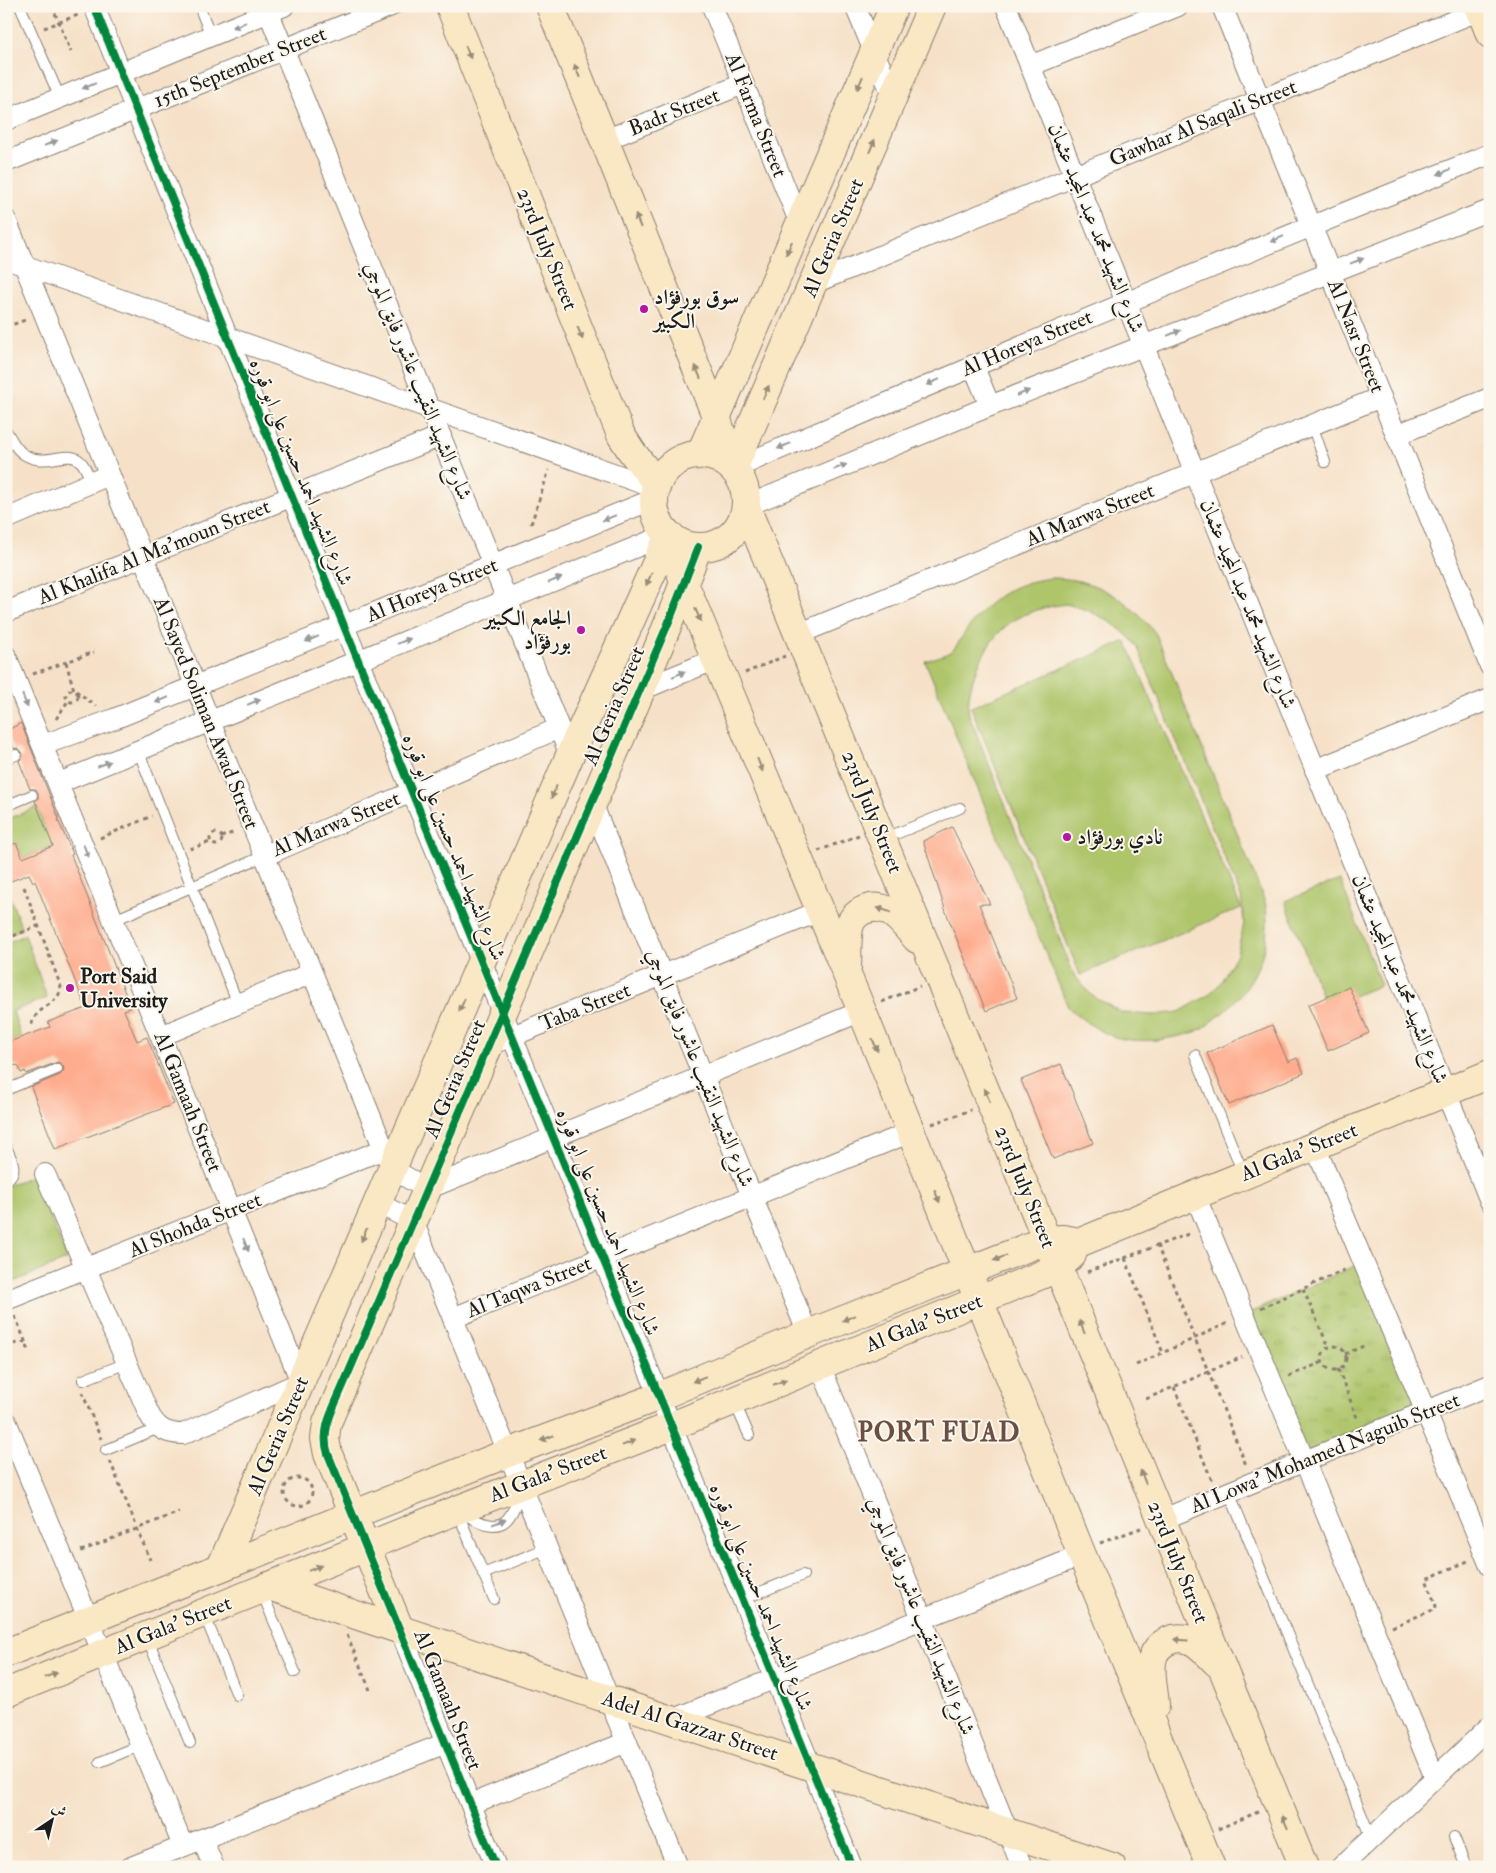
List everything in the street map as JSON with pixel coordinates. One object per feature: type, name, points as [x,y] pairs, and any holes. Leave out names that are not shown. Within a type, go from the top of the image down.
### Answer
[{"type":"main road","name":"23rd July Street","points":[[450,6],[621,435],[655,491]]},
{"type":"main road","points":[[550,6],[716,416],[733,468],[741,480],[746,493],[746,507],[743,518],[730,536],[720,542],[698,547],[684,544],[669,535]]},
{"type":"main road","name":"Al Geria Street","points":[[700,455],[894,6]]},
{"type":"main road","name":"Al Geria Street","points":[[733,468],[932,6]]},
{"type":"main road","points":[[733,468],[717,458],[700,455],[688,456],[678,460],[666,470],[655,491],[657,518],[669,535],[684,583],[862,1011],[1211,1867]]},
{"type":"main road","name":"23rd July Street","points":[[746,507],[1304,1867]]},
{"type":"main road","name":"Al Geria Street","points":[[221,1568],[377,1203],[388,1159],[482,960],[570,755],[669,535]]},
{"type":"main road","name":"Al Geria Street","points":[[367,1547],[328,1454],[325,1431],[327,1423],[488,1046],[508,1024],[592,803],[641,690],[698,547]]},
{"type":"main road","points":[[847,977],[851,922],[863,910],[872,908],[881,908],[896,915],[935,967]]},
{"type":"main road","name":"Al Gala' Street","points":[[6,1653],[508,1453],[660,1396],[808,1334],[1046,1240],[1063,1239],[1081,1242],[1490,1074]]},
{"type":"main road","name":"Al Gala' Street","points":[[6,1693],[521,1484],[672,1426],[979,1300],[1061,1274],[1081,1242]]},
{"type":"main road","name":"Al Gamaah Street","points":[[367,1547],[400,1630]]},
{"type":"main road","name":"Adel Al Gazzar Street","points":[[265,1588],[336,1608],[1112,1867]]},
{"type":"main road","points":[[1159,1737],[1151,1669],[1155,1652],[1161,1645],[1177,1638],[1186,1639],[1194,1642],[1220,1666]]},
{"type":"street","name":"15th September Street","points":[[6,162],[391,6]]},
{"type":"street","name":"Al Farma Street","points":[[712,6],[800,224]]},
{"type":"street","points":[[855,6],[892,97]]},
{"type":"street","name":"شارع الشهيد محمد عبد المجيد عثمان","points":[[1006,6],[1490,1201]]},
{"type":"street","points":[[1030,66],[1178,6]]},
{"type":"street","name":"Al Nasr Street","points":[[1222,6],[1490,666]]},
{"type":"street","name":"شارع الشهيد احمد حسين على ابو قوره","points":[[94,7],[344,626],[852,1867]]},
{"type":"street","name":"15th September Street","points":[[6,120],[211,36],[273,8]]},
{"type":"street","name":"شارع الشهيد النقيب عاشور فايق الموجي","points":[[273,8],[284,50],[570,755]]},
{"type":"street","name":"Gawhar Al Saqali Street","points":[[814,283],[1260,100],[1483,17]]},
{"type":"street","name":"Badr Street","points":[[605,140],[743,84]]},
{"type":"street","name":"Al Horeya Street","points":[[733,468],[972,365],[1490,154]]},
{"type":"street","name":"Al Horeya Street","points":[[746,507],[990,406],[1330,271],[1490,210]]},
{"type":"street","name":"Al Sayed Soliman Awad Street","points":[[6,220],[26,266],[100,479],[142,557],[388,1159]]},
{"type":"street","points":[[6,259],[555,452],[655,491]]},
{"type":"street","points":[[972,365],[990,406]]},
{"type":"street","name":"Al Marwa Street","points":[[801,641],[1195,472],[1381,397]]},
{"type":"street","points":[[1396,435],[1490,398]]},
{"type":"street","name":"Al Khalifa Al Ma'moun Street","points":[[6,612],[440,436]]},
{"type":"street","points":[[6,519],[100,479]]},
{"type":"street","name":"Al Horeya Street","points":[[41,745],[114,719],[493,565],[655,491]]},
{"type":"street","name":"Al Horeya Street","points":[[57,784],[209,720],[669,535]]},
{"type":"street","name":"Al Gamaah Street","points":[[6,656],[301,1382]]},
{"type":"street","points":[[641,690],[721,670]]},
{"type":"street","points":[[1315,770],[1490,699]]},
{"type":"street","name":"Al Marwa Street","points":[[264,856],[559,728]]},
{"type":"street","name":"شارع الشهيد النقيب عاشور فايق الموجي","points":[[592,803],[808,1334]]},
{"type":"street","name":"Taba Street","points":[[508,1024],[662,975],[820,912]]},
{"type":"street","points":[[161,1036],[312,973]]},
{"type":"street","points":[[388,1159],[427,1189],[862,1011]]},
{"type":"street","name":"Al Taqwa Street","points":[[453,1318],[911,1132]]},
{"type":"street","points":[[1315,1146],[1487,1560]]},
{"type":"street","name":"Al Shohda Street","points":[[7,1300],[232,1210],[388,1159]]},
{"type":"street","points":[[45,1174],[127,1363],[150,1414],[159,1428],[166,1432],[183,1434],[301,1382]]},
{"type":"street","points":[[1195,1195],[1435,1778]]},
{"type":"street","points":[[377,1203],[413,1221],[678,1867]]},
{"type":"street","name":"شارع الشهيد النقيب عاشور فايق الموجي","points":[[820,1365],[1022,1867]]},
{"type":"street","name":"Al Lowa' Mohamed Naguib Street","points":[[1161,1520],[1490,1385]]},
{"type":"street","points":[[6,1421],[183,1846]]},
{"type":"street","points":[[671,1720],[1082,1553]]},
{"type":"street","name":"Al Gamaah Street","points":[[400,1630],[496,1867]]},
{"type":"street","points":[[1341,1867],[1490,1726]]},
{"type":"street","points":[[471,1804],[627,1742]]},
{"type":"street","points":[[131,1867],[446,1743]]},
{"type":"street","points":[[202,1838],[214,1867]]},
{"type":"lane","points":[[20,6],[60,98]]},
{"type":"lane","points":[[199,6],[211,36]]},
{"type":"lane","points":[[1312,425],[1325,462]]},
{"type":"lane","points":[[6,431],[17,449],[31,459],[48,461],[70,456],[78,460],[100,479]]},
{"type":"lane","points":[[138,750],[238,1004]]},
{"type":"lane","points":[[6,806],[32,795]]},
{"type":"lane","points":[[880,833],[960,808]]},
{"type":"lane","name":"Al Marwa Street","points":[[114,920],[264,856]]},
{"type":"lane","points":[[1195,1055],[1244,1175]]},
{"type":"lane","points":[[6,1090],[57,1069]]},
{"type":"lane","points":[[6,1147],[14,1168],[14,1173],[6,1180]]},
{"type":"lane","points":[[83,1380],[127,1363]]},
{"type":"lane","points":[[734,1400],[749,1435]]},
{"type":"lane","points":[[106,1450],[159,1428]]},
{"type":"lane","points":[[1223,1494],[1371,1838]]},
{"type":"lane","points":[[457,1510],[494,1600]]},
{"type":"lane","points":[[483,1574],[547,1548]]},
{"type":"lane","points":[[743,1599],[803,1575]]},
{"type":"lane","points":[[265,1588],[295,1672]]},
{"type":"lane","points":[[203,1613],[237,1695]]},
{"type":"lane","points":[[146,1636],[190,1744]]},
{"type":"lane","points":[[100,1762],[141,1745]]},
{"type":"lane","points":[[1454,1837],[1466,1867]]},
{"type":"path","points":[[52,6],[71,52]]},
{"type":"path","points":[[32,33],[94,7]]},
{"type":"path","points":[[531,524],[555,452]]},
{"type":"path","points":[[721,670],[801,641]]},
{"type":"path","points":[[16,681],[94,652]]},
{"type":"path","points":[[66,662],[74,690],[78,693],[78,698],[72,702],[68,701]]},
{"type":"path","points":[[68,701],[65,694],[69,690],[74,690]]},
{"type":"path","points":[[56,720],[68,701]]},
{"type":"path","points":[[90,711],[98,708]]},
{"type":"path","points":[[50,716],[56,720],[63,721]]},
{"type":"path","points":[[83,844],[162,812]]},
{"type":"path","points":[[799,859],[880,833]]},
{"type":"path","points":[[179,854],[210,842]]},
{"type":"path","points":[[24,887],[61,987],[58,998],[37,1013],[31,1028]]},
{"type":"path","points":[[6,939],[38,926]]},
{"type":"path","points":[[862,1011],[935,967]]},
{"type":"path","points":[[911,1132],[990,1102]]},
{"type":"path","points":[[1061,1274],[1125,1258],[1208,1226]]},
{"type":"path","points":[[1157,1245],[1253,1482]]},
{"type":"path","points":[[1125,1258],[1163,1353]]},
{"type":"path","points":[[1303,1289],[1329,1348]]},
{"type":"path","points":[[7,1300],[30,1351]]},
{"type":"path","points":[[6,1342],[12,1344],[26,1342]]},
{"type":"path","points":[[1345,1354],[1366,1345]]},
{"type":"path","points":[[1329,1348],[1340,1348],[1345,1354],[1344,1363],[1338,1369],[1327,1368],[1323,1362],[1323,1354],[1329,1348]]},
{"type":"path","points":[[1146,1399],[1259,1349]]},
{"type":"path","points":[[1273,1383],[1323,1362]]},
{"type":"path","points":[[1338,1369],[1365,1436]]},
{"type":"path","points":[[83,1380],[80,1385],[150,1560]]},
{"type":"path","points":[[1174,1387],[1223,1494]]},
{"type":"path","points":[[297,1477],[306,1480],[312,1488],[311,1498],[303,1505],[292,1505],[284,1496],[285,1485],[297,1477]]},
{"type":"path","points":[[82,1551],[179,1512]]},
{"type":"path","points":[[1082,1553],[1161,1520]]},
{"type":"path","points":[[1376,1634],[1435,1609],[1436,1606],[1426,1579],[1487,1560]]},
{"type":"path","points":[[336,1608],[370,1690]]},
{"type":"path","points":[[1200,1837],[1278,1804]]},
{"type":"green space","points":[[1051,578],[1067,579],[1097,586],[1134,610],[1156,634],[1265,902],[1267,933],[1260,961],[1254,975],[1237,999],[1226,1010],[1195,1032],[1158,1040],[1121,1038],[1109,1035],[1098,1029],[1068,1007],[925,661],[950,652],[992,601],[1002,594],[1037,580]],"holes":[[[1066,604],[1105,619],[1122,631],[1137,646],[1241,897],[1244,923],[1237,954],[1219,985],[1207,996],[1179,1012],[1155,1015],[1122,1013],[1091,995],[1074,975],[969,715],[969,698],[975,674],[984,654],[1001,631],[1022,616],[1035,611]]]},
{"type":"green space","points":[[1126,641],[1241,908],[1080,975],[971,707]]},
{"type":"green space","points":[[37,807],[44,825],[58,819],[67,840],[23,858],[17,844],[6,848],[6,820]]},
{"type":"green space","points":[[1340,880],[1381,985],[1326,1007],[1285,901]]},
{"type":"green space","points":[[6,887],[22,929],[6,935]]},
{"type":"green space","points":[[25,935],[47,998],[13,1011],[21,1038],[6,1043],[6,943]]},
{"type":"green space","points":[[32,1176],[68,1259],[6,1285],[6,1186]]},
{"type":"green space","points":[[1363,1262],[1425,1411],[1305,1461],[1245,1315]]},
{"type":"building","points":[[21,723],[131,1008],[124,1010],[137,1041],[147,1037],[174,1104],[55,1149],[31,1087],[60,1075],[64,1070],[63,1066],[58,1062],[26,1074],[25,1071],[21,1073],[18,1065],[13,1066],[6,1043],[50,1027],[48,1022],[86,1008],[35,881],[33,882],[29,874],[6,883],[6,848],[16,843],[23,858],[53,846],[35,801],[38,799],[38,793],[36,789],[30,789],[19,761],[23,756],[22,752],[17,748],[14,749],[6,731]]},
{"type":"building","points":[[952,827],[990,904],[979,904],[1017,998],[986,1011],[946,912],[923,841]]},
{"type":"building","points":[[1349,987],[1369,1033],[1328,1051],[1308,1005]]},
{"type":"building","points":[[1272,1025],[1288,1062],[1297,1058],[1304,1073],[1229,1105],[1207,1053]]},
{"type":"building","points":[[1061,1064],[1093,1143],[1053,1159],[1021,1080]]},
{"type":"cycle path","points":[[94,6],[344,626],[852,1867]]},
{"type":"cycle path","points":[[496,1867],[328,1454],[326,1445],[327,1428],[335,1404],[670,619],[698,547]]},
{"type":"place","name":"سوق بورفؤاد الكبير","points":[[644,309]]},
{"type":"place","name":"الجامع الكبير بورفؤاد","points":[[581,630]]},
{"type":"place","name":"نادي بورفؤاد","points":[[1067,837]]},
{"type":"place","name":"Port Said University","points":[[70,988]]},
{"type":"district","name":"PORT FUAD","points":[[939,1433]]}]
